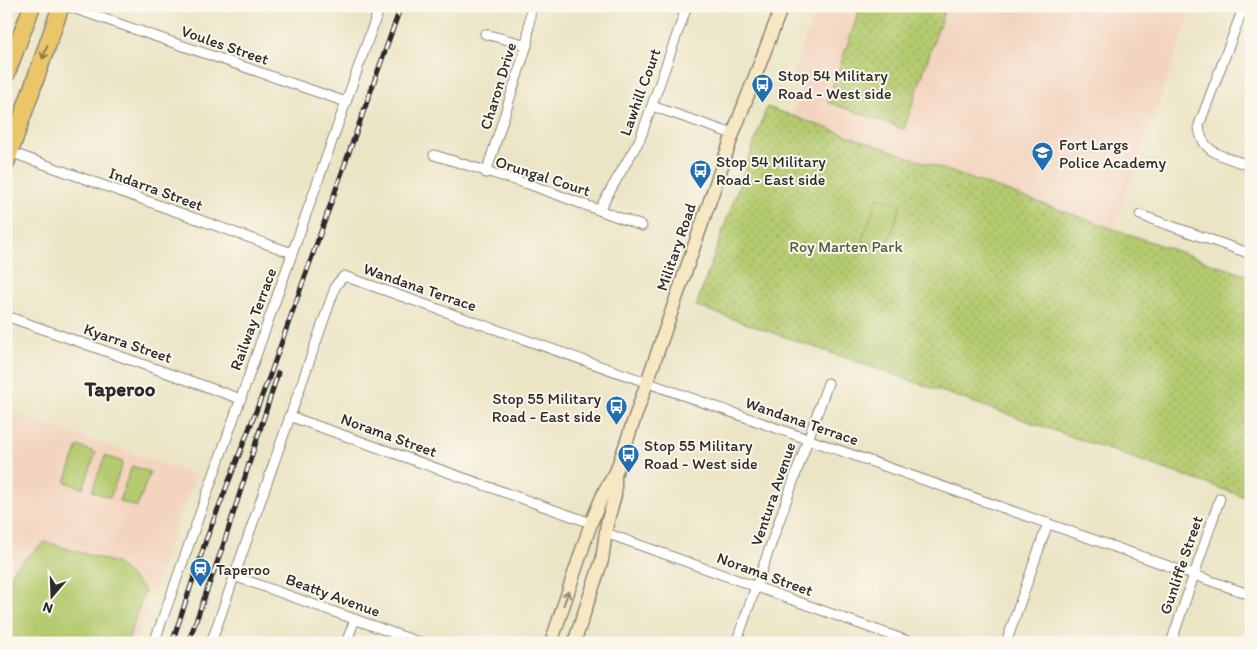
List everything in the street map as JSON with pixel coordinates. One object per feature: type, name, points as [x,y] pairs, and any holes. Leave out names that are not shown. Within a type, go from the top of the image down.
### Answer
[{"type":"highway","points":[[6,75],[32,6]]},
{"type":"highway","points":[[8,157],[61,6]]},
{"type":"street","name":"Voules Street","points":[[67,6],[346,102]]},
{"type":"street","name":"Railway Terrace","points":[[154,643],[380,6]]},
{"type":"street","name":"Charon Drive","points":[[486,173],[526,45],[531,6]]},
{"type":"street","name":"Lawhill Court","points":[[599,210],[640,139],[687,6]]},
{"type":"street","name":"Military Road","points":[[550,643],[591,523],[605,490],[616,472],[733,134],[782,6]]},
{"type":"street","points":[[1244,6],[1199,125],[1200,139],[1208,150],[1251,166]]},
{"type":"street","points":[[485,34],[526,45]]},
{"type":"street","points":[[652,106],[733,134]]},
{"type":"street","name":"Orungal Court","points":[[434,155],[486,173],[531,185],[642,226]]},
{"type":"street","name":"Indarra Street","points":[[8,157],[292,253]]},
{"type":"street","points":[[1140,215],[1251,254]]},
{"type":"street","name":"Wandana Terrace","points":[[290,416],[336,285],[344,276],[1251,595]]},
{"type":"street","name":"Kyarra Street","points":[[6,316],[240,399]]},
{"type":"street","name":"Ventura Avenue","points":[[736,643],[828,383]]},
{"type":"street","points":[[210,643],[290,416]]},
{"type":"street","name":"Norama Street","points":[[290,416],[591,523]]},
{"type":"street","name":"Military Road","points":[[574,643],[602,560],[615,495],[616,472]]},
{"type":"street","name":"Gunliffe Street","points":[[1171,643],[1220,498]]},
{"type":"street","points":[[1006,643],[1048,524]]},
{"type":"street","name":"Norama Street","points":[[606,534],[907,642]]},
{"type":"street","name":"Beatty Avenue","points":[[234,576],[422,643]]},
{"type":"street","points":[[346,643],[355,619]]},
{"type":"shaded area","name":"Fort Largs Police Academy","points":[[817,6],[1193,6],[1114,228],[792,115],[805,80],[792,75]]},
{"type":"shaded area","points":[[6,411],[195,475],[135,643],[6,643]]},
{"type":"green space","points":[[861,6],[946,6],[904,129],[827,102]]},
{"type":"green space","name":"Roy Marten Park","points":[[767,107],[1251,277],[1251,499],[696,306]]},
{"type":"green space","points":[[878,197],[901,205],[885,250],[862,241]]},
{"type":"green space","points":[[78,446],[96,453],[83,488],[65,482]]},
{"type":"green space","points":[[105,456],[123,462],[110,498],[92,491]]},
{"type":"green space","points":[[132,466],[150,472],[137,507],[119,501]]},
{"type":"green space","points":[[45,542],[116,563],[145,590],[127,643],[6,643],[6,591],[14,568]]},
{"type":"railway","points":[[172,643],[206,540],[270,375],[401,6]]},
{"type":"railway","points":[[188,643],[223,546],[278,373]]},
{"type":"place","name":"Stop 54 Military Road - West side","points":[[762,103]]},
{"type":"place","name":"Fort Largs Police Academy","points":[[1043,172]]},
{"type":"place","name":"Stop 54 Military Road - East side","points":[[700,189]]},
{"type":"place","name":"Stop 55 Military Road - East side","points":[[617,426]]},
{"type":"place","name":"Stop 55 Military Road - West side","points":[[628,473]]},
{"type":"place","name":"Taperoo","points":[[200,588]]},
{"type":"district","name":"Taperoo","points":[[120,388]]}]
